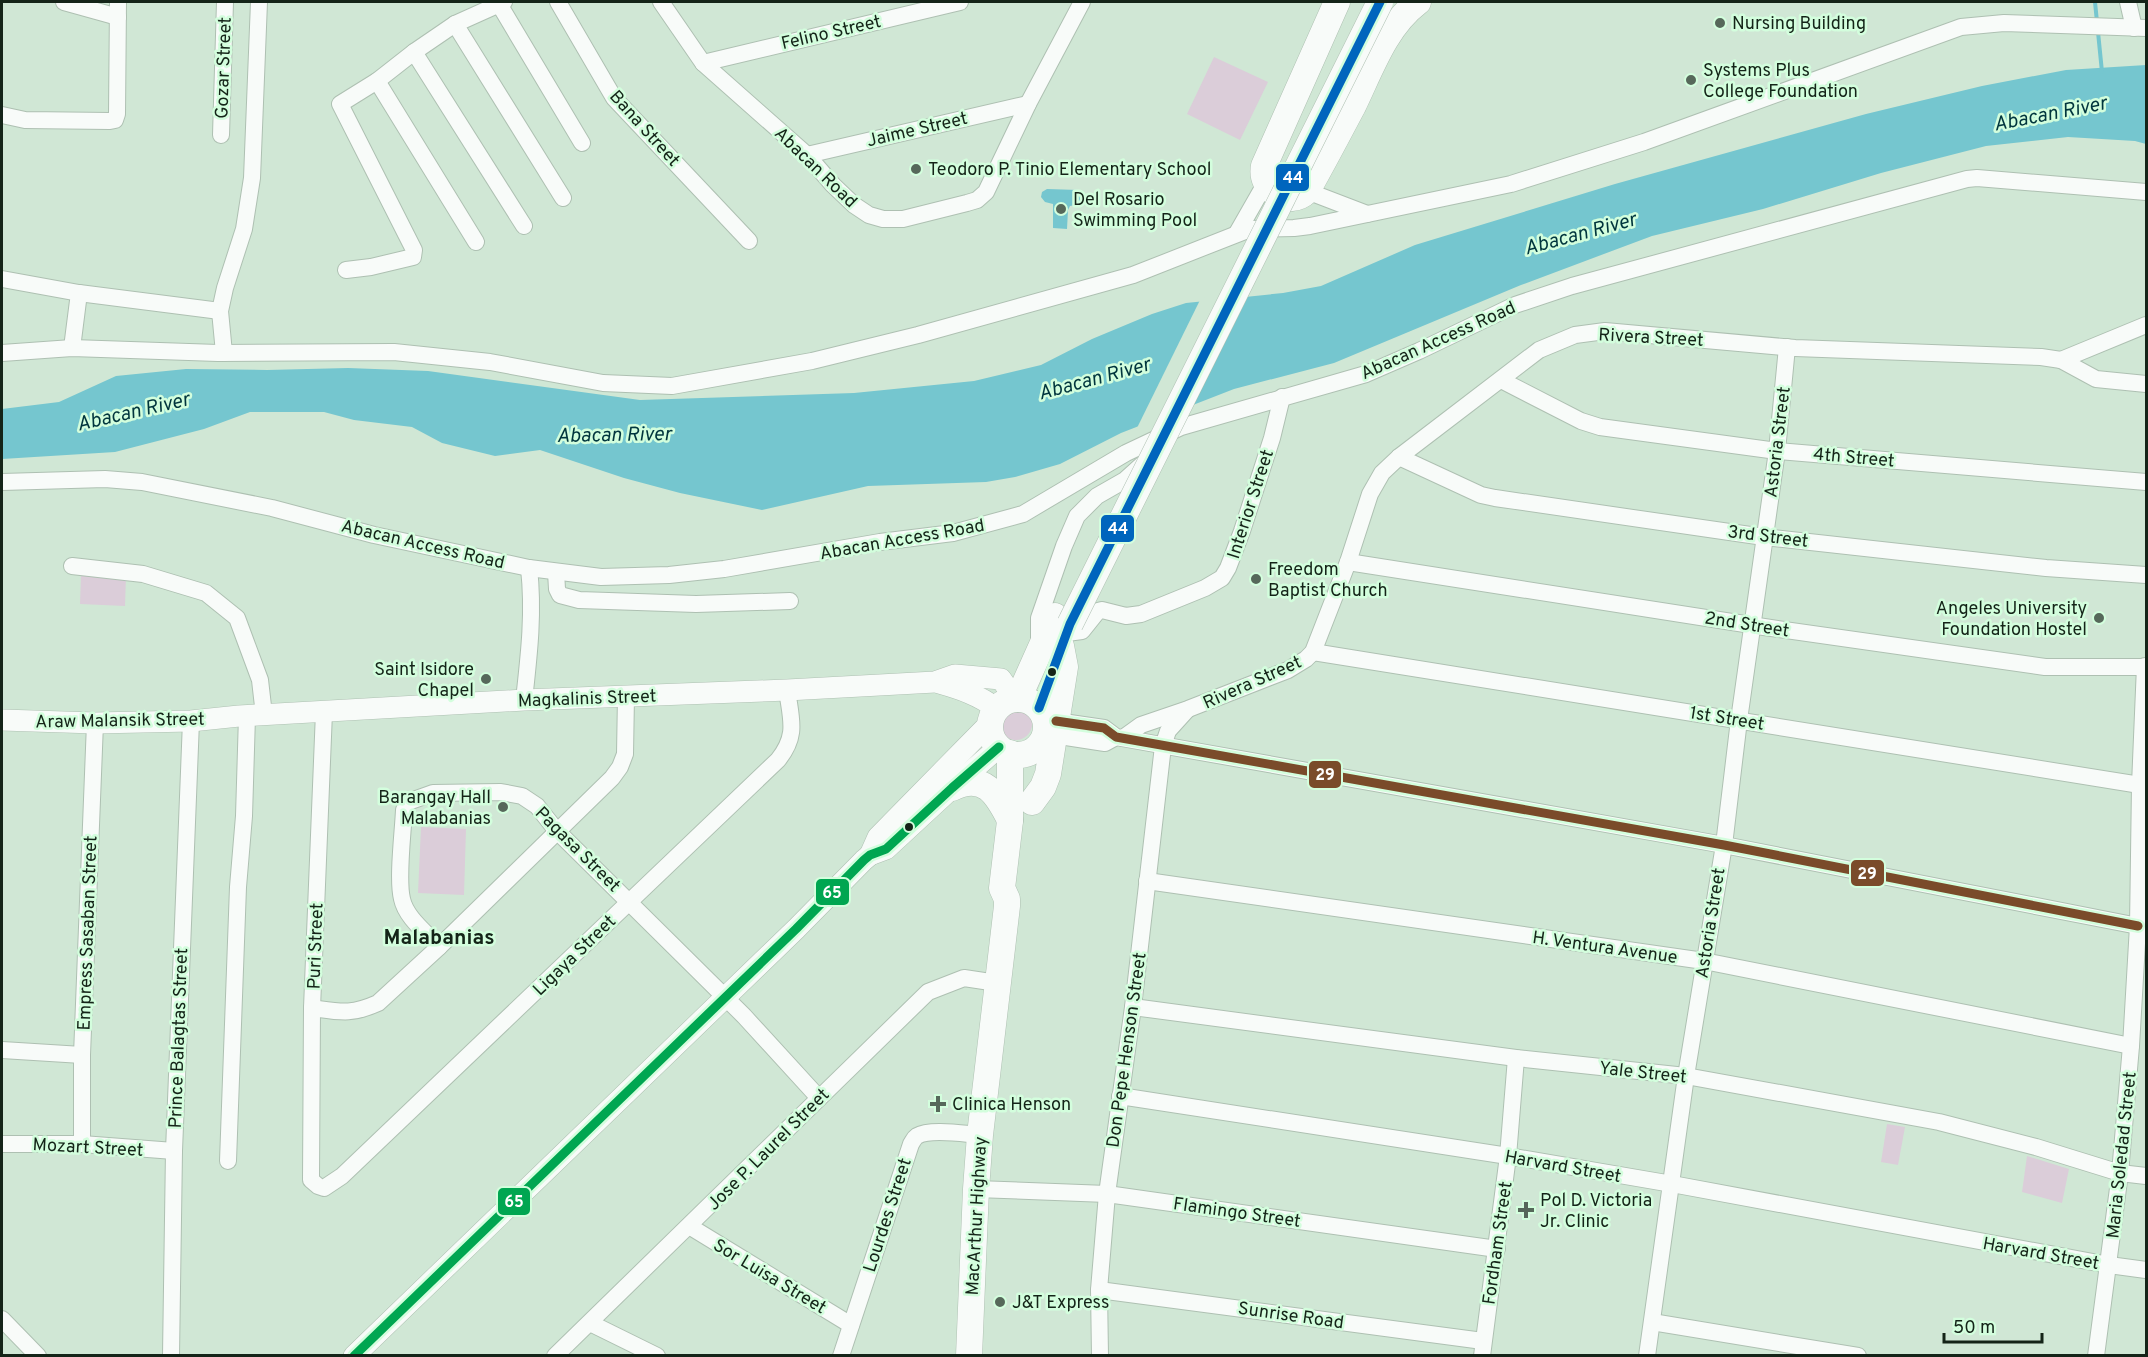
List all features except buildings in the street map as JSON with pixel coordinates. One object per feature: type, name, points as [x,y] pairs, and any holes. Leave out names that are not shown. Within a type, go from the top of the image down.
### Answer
[{"type":"highway","points":[[1337,2],[1267,158],[1263,172],[1265,184],[1276,194],[1291,199],[1307,191],[1385,40],[1402,15],[1418,2]]},
{"type":"highway","name":"MacArthur Highway","points":[[1007,898],[1017,891],[1032,802],[1026,717],[1059,634],[1363,2]]},
{"type":"highway","name":"MacArthur Highway","points":[[1059,634],[1380,2]]},
{"type":"highway","points":[[1026,717],[1027,753],[1005,750],[992,736],[1026,717]]},
{"type":"highway","name":"MacArthur Highway","points":[[969,1356],[980,1135],[1007,898],[1002,888],[1010,821],[1005,750]]},
{"type":"highway","points":[[952,788],[959,784],[976,783],[990,789],[999,799],[1010,821]]},
{"type":"main road","name":"Magkalinis Street","points":[[250,716],[524,699],[788,690],[935,682],[955,675],[1001,680],[1026,717]]},
{"type":"main road","name":"Araw Malansik Street","points":[[2,720],[95,723],[191,721],[250,716]]},
{"type":"main road","points":[[354,1356],[870,855],[878,837],[1026,717]]},
{"type":"main road","points":[[870,855],[886,849],[952,788],[1005,750]]},
{"type":"street","points":[[2,115],[25,120],[115,120],[117,114],[118,9],[64,2]]},
{"type":"street","name":"Gozar Street","points":[[221,135],[225,2]]},
{"type":"street","points":[[224,353],[220,311],[225,288],[242,238],[249,198],[259,2]]},
{"type":"street","name":"Bana Street","points":[[558,2],[614,98],[749,241]]},
{"type":"street","name":"Abacan Road","points":[[661,2],[703,63],[807,155],[854,205],[868,215],[883,219],[903,219],[967,203],[977,200],[986,192],[1028,104],[1082,2]]},
{"type":"street","name":"Felino Street","points":[[703,63],[960,2]]},
{"type":"street","points":[[2,353],[72,348],[224,353],[394,352],[490,363],[603,383],[681,385],[812,361],[1016,308],[1133,275],[1237,233],[1261,228],[1294,228],[1511,184],[1644,142],[1960,27],[1992,23],[2046,23],[2140,28],[2128,2]]},
{"type":"street","points":[[346,270],[371,267],[413,257],[413,247],[339,106],[455,24],[501,3],[582,143]]},
{"type":"street","points":[[455,24],[563,198]]},
{"type":"street","points":[[414,52],[524,226]]},
{"type":"street","points":[[377,81],[477,242]]},
{"type":"street","name":"Jaime Street","points":[[807,155],[1028,104]]},
{"type":"street","name":"Abacan Access Road","points":[[2,483],[105,479],[142,482],[272,508],[374,535],[529,568],[601,577],[669,575],[789,559],[897,539],[953,533],[1023,514],[1126,453],[1181,427],[1336,383],[1383,367],[1515,306],[1572,286],[1967,179],[2146,192]]},
{"type":"street","points":[[1237,233],[1265,184]]},
{"type":"street","points":[[1307,191],[1367,214]]},
{"type":"street","points":[[2,279],[79,293],[220,311]]},
{"type":"street","points":[[72,348],[79,293]]},
{"type":"street","points":[[2061,360],[2146,325]]},
{"type":"street","name":"Rivera Street","points":[[1120,738],[1141,725],[1288,670],[1306,659],[1313,652],[1348,562],[1370,494],[1382,473],[1399,457],[1539,350],[1557,341],[1575,335],[1605,331],[1787,347],[2041,357],[2061,360],[2091,378],[2146,384]]},
{"type":"street","name":"Astoria Street","points":[[1647,1356],[1686,1076],[1724,845],[1777,451],[1787,347]]},
{"type":"street","name":"4th Street","points":[[1501,380],[1591,425],[1777,451],[2146,482]]},
{"type":"street","name":"Interior Street","points":[[1059,634],[1082,631],[1098,611],[1133,616],[1205,588],[1222,578],[1231,560],[1251,503],[1272,438],[1282,397]]},
{"type":"street","points":[[1059,634],[1039,618],[1077,516],[1097,496],[1130,476],[1159,451],[1181,427]]},
{"type":"street","points":[[1126,453],[1132,465],[1130,476]]},
{"type":"street","name":"3rd Street","points":[[1399,457],[1481,495],[1495,498],[1764,537],[2046,568],[2146,575]]},
{"type":"street","name":"2nd Street","points":[[1348,562],[1752,625],[2045,667],[2146,667]]},
{"type":"street","points":[[72,566],[143,574],[206,593],[237,618],[260,680],[250,716],[238,887],[228,1161]]},
{"type":"street","points":[[524,699],[531,634],[532,600],[529,568]]},
{"type":"street","points":[[556,572],[557,589],[560,595],[579,600],[696,604],[790,601]]},
{"type":"street","name":"1st Street","points":[[1313,652],[2140,785]]},
{"type":"street","name":"Maria Soledad Street","points":[[2096,1356],[2120,1173],[2131,1046],[2138,926],[2140,785],[2146,667]]},
{"type":"street","name":"Ligaya Street","points":[[311,1180],[324,1188],[342,1176],[778,760],[788,748],[793,732],[788,690]]},
{"type":"street","points":[[312,1008],[359,1012],[378,1004],[558,832],[612,778],[620,767],[625,754],[626,696]]},
{"type":"street","name":"Rivera Street","points":[[1163,746],[1168,731],[1188,709]]},
{"type":"street","name":"Puri Street","points":[[311,1180],[312,1008],[324,712]]},
{"type":"street","points":[[1026,717],[1105,743],[1120,738],[1724,845],[2138,926]]},
{"type":"street","name":"Prince Balagtas Street","points":[[171,1356],[174,1151],[191,721]]},
{"type":"street","name":"Empress Sasaban Street","points":[[82,1144],[82,1055],[95,723]]},
{"type":"street","name":"Don Pepe Henson Street","points":[[1100,1356],[1099,1290],[1107,1194],[1133,1007],[1163,746]]},
{"type":"street","name":"Pagasa Street","points":[[439,947],[410,915],[402,900],[400,876],[404,810],[408,802],[433,793],[501,792],[522,796],[537,806],[558,832],[744,1016],[819,1098]]},
{"type":"street","name":"H. Ventura Avenue","points":[[1147,881],[1704,961],[2131,1046]]},
{"type":"street","name":"Jose P. Laurel Street","points":[[555,1356],[928,992],[964,978],[997,983]]},
{"type":"street","name":"Yale Street","points":[[1133,1007],[1516,1058],[1686,1076],[1939,1122],[2036,1147],[2120,1173],[2146,1176]]},
{"type":"street","points":[[2,1050],[82,1055]]},
{"type":"street","name":"Fordham Street","points":[[1483,1348],[1508,1156],[1516,1058]]},
{"type":"street","name":"Harvard Street","points":[[1120,1096],[1508,1156],[2146,1270]]},
{"type":"street","name":"Lourdes Street","points":[[842,1356],[911,1144],[917,1137],[926,1134],[946,1132],[980,1135]]},
{"type":"street","name":"Mozart Street","points":[[2,1144],[82,1144],[174,1151]]},
{"type":"street","name":"Flamingo Street","points":[[976,1189],[1107,1194],[1497,1250]]},
{"type":"street","name":"Sor Luisa Street","points":[[689,1226],[851,1325]]},
{"type":"street","name":"Sunrise Road","points":[[1099,1290],[1483,1348]]},
{"type":"street","points":[[2,1319],[38,1356]]},
{"type":"street","points":[[1652,1322],[1858,1356]]},
{"type":"street","points":[[590,1323],[657,1356]]},
{"type":"shaded area","points":[[1214,57],[1268,82],[1240,140],[1187,114]]},
{"type":"shaded area","points":[[81,574],[126,576],[125,606],[80,604]]},
{"type":"shaded area","points":[[1016,708],[1027,713],[1032,724],[1027,735],[1016,740],[1005,735],[1000,724],[1005,713]]},
{"type":"shaded area","points":[[421,827],[466,829],[464,895],[418,893]]},
{"type":"shaded area","points":[[1887,1124],[1905,1127],[1898,1165],[1881,1162]]},
{"type":"shaded area","points":[[2027,1156],[2069,1169],[2062,1203],[2022,1192]]},
{"type":"water","name":"Abacan River","points":[[2146,65],[2146,144],[2135,141],[2068,137],[1986,146],[1881,173],[1763,209],[1652,236],[1521,285],[1334,363],[1234,389],[1121,433],[1060,464],[1015,477],[986,482],[868,486],[762,510],[680,493],[624,478],[540,450],[495,456],[442,443],[412,427],[354,420],[324,412],[250,412],[204,429],[115,452],[2,459],[2,409],[59,402],[116,376],[186,369],[348,368],[428,371],[640,400],[854,393],[974,381],[1041,365],[1092,339],[1152,314],[1186,303],[1283,293],[1321,286],[1415,245],[1615,184],[1866,114],[1982,86],[2066,70]]},
{"type":"water","name":"Del Rosario Swimming Pool","points":[[1047,189],[1078,190],[1083,193],[1084,198],[1081,204],[1070,206],[1068,210],[1067,229],[1053,228],[1053,204],[1045,202],[1041,197],[1042,192]]},
{"type":"pier","points":[[1243,294],[1184,411],[1136,430],[1201,298]]},
{"type":"waterway","points":[[2095,2],[2097,22]]},
{"type":"waterway","points":[[2098,32],[2102,72]]},
{"type":"transit line","name":"44","points":[[1039,708],[1070,624],[1380,2]]},
{"type":"transit line","name":"29","points":[[1056,721],[1104,728],[1116,737],[1724,845],[2138,926]]},
{"type":"transit line","name":"65","points":[[354,1356],[796,929],[864,860],[886,849],[999,747]]},
{"type":"place","name":"Nursing Building","points":[[1720,23]]},
{"type":"place","name":"Systems Plus College Foundation","points":[[1691,80]]},
{"type":"place","name":"Teodoro P. Tinio Elementary School","points":[[916,169]]},
{"type":"place","name":"Del Rosario Swimming Pool","points":[[1061,209]]},
{"type":"place","name":"Freedom Baptist Church","points":[[1256,579]]},
{"type":"place","name":"Angeles University Foundation Hostel","points":[[2099,618]]},
{"type":"place","name":"Saint Isidore Chapel","points":[[486,679]]},
{"type":"place","name":"Barangay Hall Malabanias","points":[[503,807]]},
{"type":"place","name":"Clinica Henson","points":[[938,1104]]},
{"type":"place","name":"Pol D. Victoria Jr. Clinic","points":[[1526,1210]]},
{"type":"place","name":"J&T Express","points":[[1000,1302]]},
{"type":"district","name":"Malabanias","points":[[439,937]]}]
